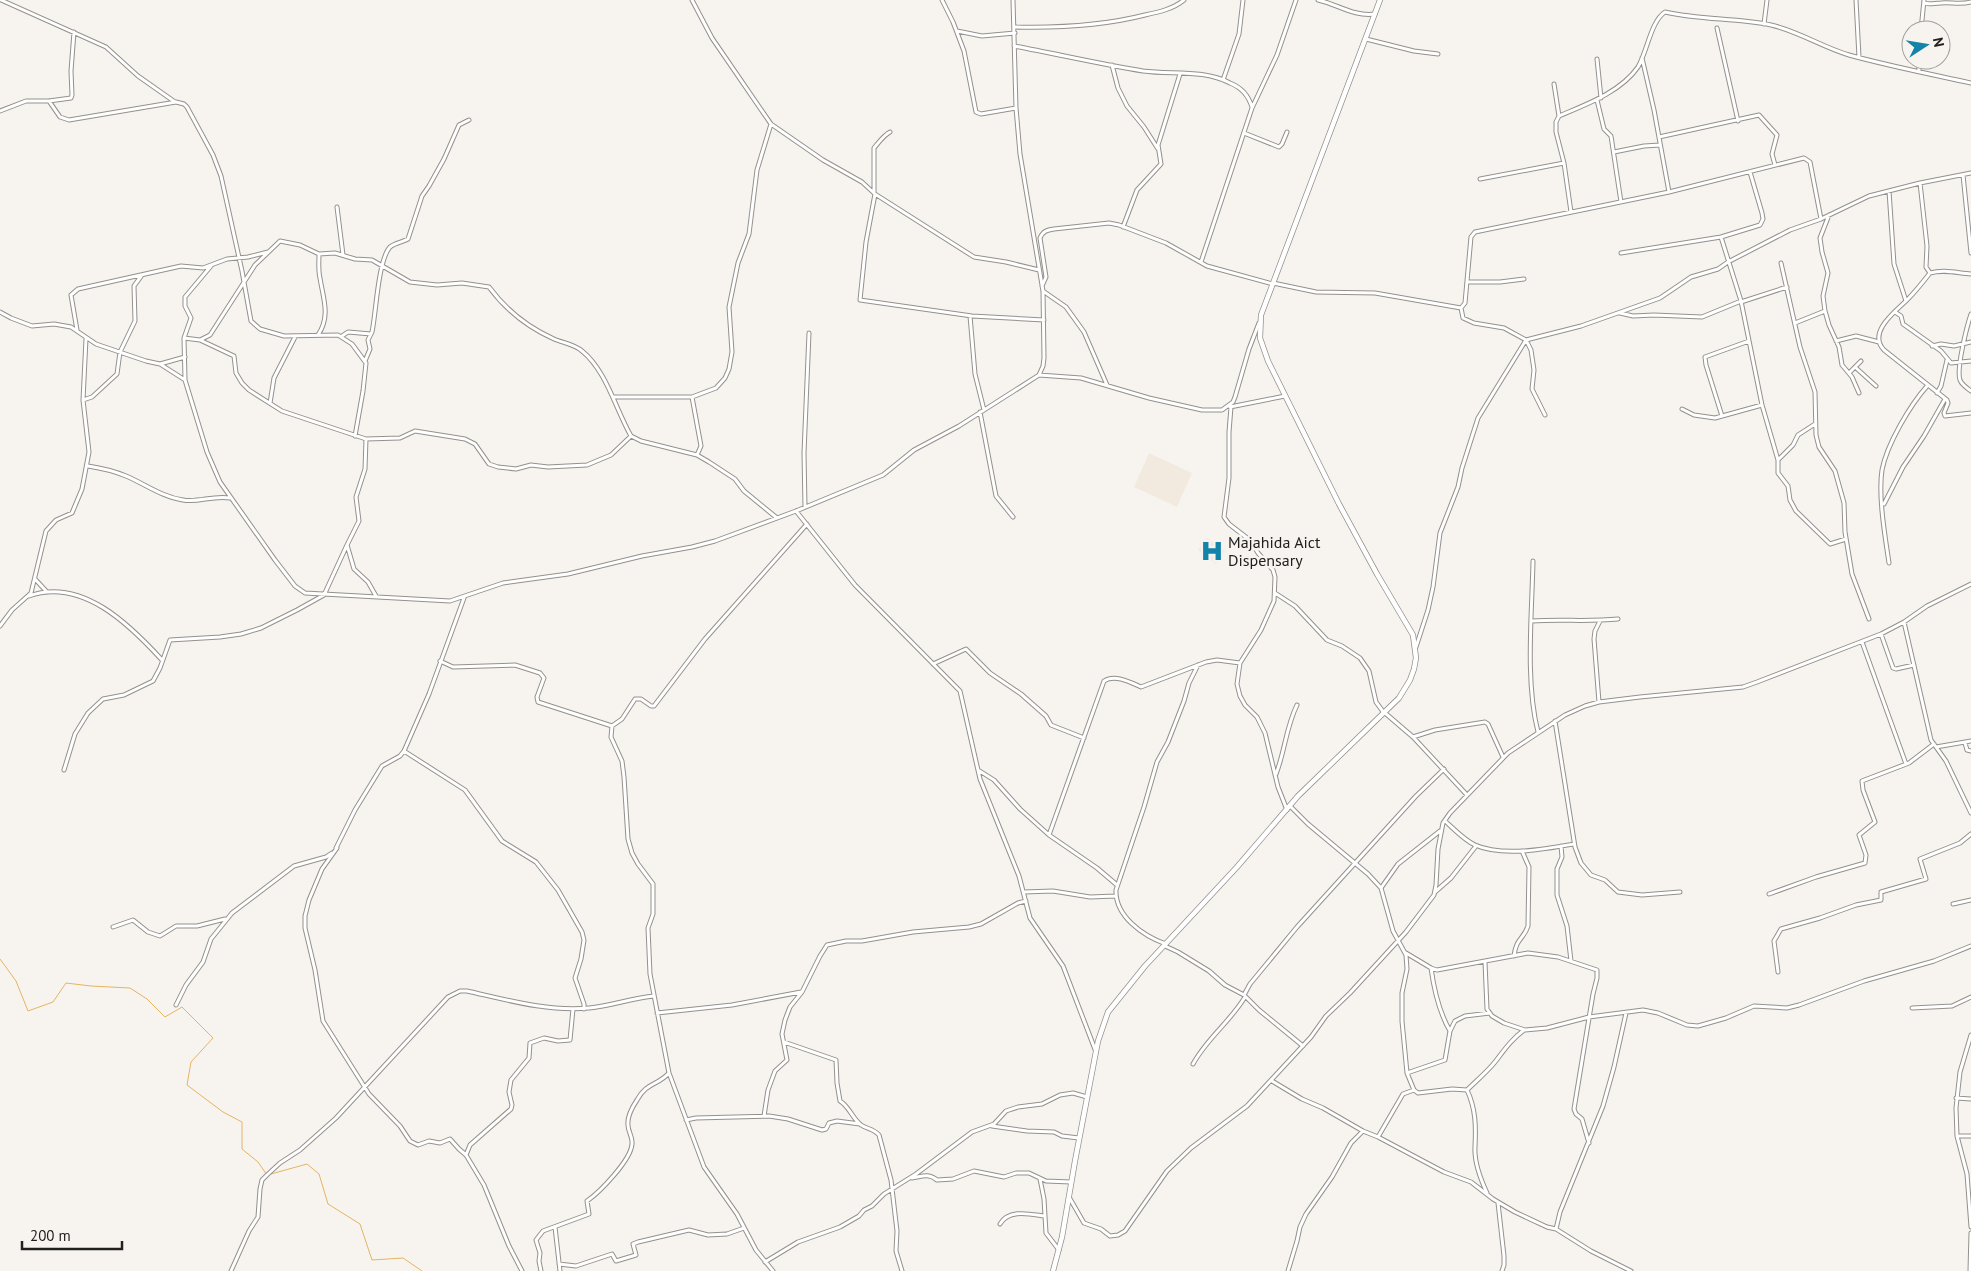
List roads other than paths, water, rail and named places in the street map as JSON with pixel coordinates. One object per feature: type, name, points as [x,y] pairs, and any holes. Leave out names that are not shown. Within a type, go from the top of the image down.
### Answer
[{"type":"street","points":[[1,0],[106,47],[138,76],[176,102],[187,107],[213,155],[220,176],[239,257],[250,321],[254,326],[271,333],[295,337],[317,335],[341,336],[348,332],[371,334]]},
{"type":"street","points":[[692,0],[712,38],[771,124],[823,160],[862,182],[875,193],[974,257],[1039,270]]},
{"type":"street","points":[[942,0],[964,51],[976,112],[981,114],[1016,108]]},
{"type":"street","points":[[211,266],[185,297],[185,306],[191,318],[184,338],[186,380],[212,464],[220,482],[295,586],[305,593],[450,601],[464,598],[478,591],[503,583],[568,574],[642,556],[692,547],[796,511],[883,475],[914,450],[959,426],[1039,375],[1044,366],[1042,286],[1020,154],[1016,108],[1013,0]]},
{"type":"street","points":[[1015,27],[1060,28],[1106,24],[1171,8],[1184,0]]},
{"type":"street","points":[[1223,80],[1239,34],[1242,0]]},
{"type":"street","points":[[1201,262],[1252,108],[1271,70],[1296,0]]},
{"type":"street","points":[[1318,0],[1329,2],[1361,15],[1376,13]]},
{"type":"street","points":[[1380,0],[1249,349],[1235,397],[1229,407],[1229,478],[1224,517],[1229,524],[1251,541],[1258,553],[1273,570],[1275,593],[1274,601],[1261,630],[1240,663],[1238,690],[1244,704],[1257,717],[1265,733],[1275,774],[1288,808],[1381,888],[1390,925],[1397,941],[1406,953],[1431,968],[1445,970],[1528,953],[1570,960],[1597,970],[1574,1109],[1582,1120],[1589,1142]]},
{"type":"street","points":[[1764,24],[1767,0]]},
{"type":"street","points":[[1856,0],[1859,57]]},
{"type":"street","points":[[1922,20],[1924,2],[1930,5],[1971,2]]},
{"type":"street","points":[[1559,116],[1599,99],[1632,73],[1638,66],[1657,20],[1665,12],[1764,24],[1790,30],[1848,55],[1885,65],[1971,83]]},
{"type":"street","points":[[1717,28],[1738,121]]},
{"type":"street","points":[[957,31],[982,36],[1015,33]]},
{"type":"street","points":[[0,110],[26,101],[69,99],[72,95],[71,71],[74,32]]},
{"type":"street","points":[[1366,39],[1421,53],[1438,54]]},
{"type":"street","points":[[1014,46],[1144,71],[1208,75],[1223,80],[1241,90],[1248,97],[1252,108]]},
{"type":"street","points":[[1642,57],[1669,192]]},
{"type":"street","points":[[1596,59],[1599,99],[1604,129],[1610,136],[1614,152],[1622,202]]},
{"type":"street","points":[[1112,65],[1118,88],[1127,106],[1144,127],[1158,150],[1161,164],[1137,190],[1123,227]]},
{"type":"street","points":[[1158,150],[1180,74]]},
{"type":"street","points":[[1554,84],[1559,116],[1556,122],[1556,132],[1564,163],[1572,212]]},
{"type":"street","points":[[49,101],[60,117],[68,120],[176,102]]},
{"type":"street","points":[[1659,137],[1759,115],[1772,127],[1777,135],[1772,154],[1775,165]]},
{"type":"street","points":[[365,361],[370,350],[368,340],[371,334],[382,266],[390,247],[408,239],[422,196],[444,159],[459,125],[469,120]]},
{"type":"street","points":[[613,397],[692,396],[716,388],[729,369],[732,352],[729,307],[738,263],[748,234],[757,170],[771,124]]},
{"type":"street","points":[[890,132],[883,136],[874,148],[875,193],[865,248],[860,300],[970,316],[1044,320]]},
{"type":"street","points":[[1244,133],[1279,147],[1287,132]]},
{"type":"street","points":[[1614,152],[1655,144],[1660,145]]},
{"type":"street","points":[[1545,415],[1532,389],[1534,370],[1531,350],[1526,340],[1504,328],[1474,323],[1463,318],[1461,308],[1465,303],[1471,237],[1475,232],[1669,192],[1804,158],[1808,159],[1821,218]]},
{"type":"street","points":[[1480,179],[1564,163]]},
{"type":"street","points":[[1621,253],[1721,237],[1736,231],[1755,228],[1762,223],[1762,213],[1750,172]]},
{"type":"street","points":[[1415,649],[1428,610],[1433,587],[1440,533],[1458,487],[1478,418],[1526,340],[1581,326],[1660,298],[1691,277],[1718,269],[1790,230],[1829,215],[1869,196],[1971,173]]},
{"type":"street","points":[[1963,175],[1971,253]]},
{"type":"street","points":[[1920,183],[1926,267],[1930,273]]},
{"type":"street","points":[[1888,191],[1894,264],[1906,301]]},
{"type":"street","points":[[337,207],[343,255]]},
{"type":"street","points":[[1829,215],[1820,238],[1828,273],[1823,296],[1825,311],[1842,365],[1849,373],[1859,393]]},
{"type":"street","points":[[1042,286],[1046,277],[1040,238],[1047,230],[1109,224],[1123,227],[1166,243],[1207,266],[1273,284],[1316,292],[1375,293],[1461,308]]},
{"type":"street","points":[[1721,237],[1741,302],[1762,405],[1778,460],[1778,473],[1788,486],[1790,500],[1796,511],[1830,544],[1846,539]]},
{"type":"street","points":[[200,340],[210,335],[255,265],[275,243],[284,240],[307,247],[319,254],[335,253],[355,259],[372,260],[412,283],[437,285],[462,283],[489,287],[500,302],[515,317],[553,339],[582,351],[594,365],[613,397],[631,436],[641,441],[697,455],[735,479],[744,491],[777,518]]},
{"type":"street","points":[[77,330],[71,299],[74,292],[86,287],[181,266],[200,269],[222,260],[268,252]]},
{"type":"street","points":[[317,335],[323,325],[325,310],[324,294],[319,275],[319,254]]},
{"type":"street","points":[[1781,263],[1800,347],[1816,398],[1815,430],[1819,446],[1835,471],[1844,503],[1846,539],[1855,584],[1869,619]]},
{"type":"street","points":[[1879,342],[1883,326],[1930,273],[1944,270],[1957,274],[1971,273]]},
{"type":"street","points":[[83,400],[92,397],[117,374],[120,352],[135,321],[134,286],[142,275]]},
{"type":"street","points":[[1467,282],[1506,282],[1524,279]]},
{"type":"street","points":[[1620,313],[1633,316],[1702,317],[1787,287]]},
{"type":"street","points":[[1042,291],[1066,307],[1084,332],[1107,385]]},
{"type":"street","points":[[1795,323],[1825,311]]},
{"type":"street","points":[[1895,312],[1901,316],[1903,324],[1943,354],[1948,360],[1953,363],[1971,361]]},
{"type":"street","points":[[1,313],[32,326],[63,324],[77,330],[86,339],[96,344],[146,362],[160,364],[186,380]]},
{"type":"street","points":[[1971,314],[1959,369],[1960,379],[1971,391]]},
{"type":"street","points":[[970,316],[975,374],[984,410]]},
{"type":"street","points":[[1053,1271],[1059,1250],[1100,1031],[1108,1012],[1145,966],[1238,867],[1322,770],[1399,698],[1410,680],[1416,658],[1414,635],[1377,574],[1339,504],[1285,396],[1262,344],[1260,323]]},
{"type":"street","points":[[805,507],[804,454],[809,333]]},
{"type":"street","points":[[341,336],[352,344],[365,361],[366,366],[355,436]]},
{"type":"street","points":[[1836,341],[1856,336],[1879,342],[1884,350],[1945,399],[1948,403],[1944,413],[1945,416],[1971,413]]},
{"type":"street","points":[[270,403],[274,378],[295,337]]},
{"type":"street","points":[[184,338],[200,340],[234,356],[236,373],[242,383],[249,390],[282,411],[366,440],[400,438],[415,431],[465,439],[475,444],[488,464],[516,469],[535,465],[548,467],[587,465],[611,455],[631,436]]},
{"type":"street","points":[[29,597],[46,531],[56,520],[74,512],[88,466],[89,444],[83,400],[86,339]]},
{"type":"street","points":[[1722,416],[1705,357],[1749,341]]},
{"type":"street","points":[[1932,346],[1941,344],[1954,346],[1971,342]]},
{"type":"street","points":[[160,364],[185,357]]},
{"type":"street","points":[[1937,393],[1941,386],[1948,360]]},
{"type":"street","points":[[1849,373],[1861,361]]},
{"type":"street","points":[[1855,367],[1876,386]]},
{"type":"street","points":[[1039,375],[1069,376],[1149,398],[1216,411],[1285,396]]},
{"type":"street","points":[[1889,563],[1883,505],[1882,470],[1889,449],[1908,414],[1928,385]]},
{"type":"street","points":[[692,396],[701,446],[697,455]]},
{"type":"street","points":[[1883,505],[1903,467],[1924,436],[1945,399]]},
{"type":"street","points":[[1682,408],[1695,416],[1715,418],[1762,405]]},
{"type":"street","points":[[980,412],[996,496],[1013,517]]},
{"type":"street","points":[[1778,460],[1794,444],[1798,435],[1815,424]]},
{"type":"street","points":[[64,770],[75,734],[93,707],[106,697],[124,695],[153,681],[170,640],[220,637],[251,632],[324,595],[359,521],[356,497],[365,469],[366,440]]},
{"type":"street","points":[[88,466],[126,476],[144,486],[183,500],[192,501],[213,496],[230,498]]},
{"type":"street","points":[[796,511],[855,585],[960,691],[977,770],[1024,892],[1032,922],[1063,966],[1096,1052]]},
{"type":"street","points":[[612,726],[622,719],[635,699],[641,698],[651,706],[654,706],[705,638],[807,524]]},
{"type":"street","points":[[347,545],[354,569],[368,582],[376,596]]},
{"type":"street","points":[[1534,561],[1532,704],[1538,732]]},
{"type":"street","points":[[35,579],[47,592]]},
{"type":"street","points":[[1069,1196],[1084,1222],[1110,1236],[1122,1233],[1167,1171],[1178,1159],[1247,1106],[1272,1081],[1312,1037],[1326,1016],[1355,988],[1429,903],[1436,885],[1441,830],[1450,813],[1503,757],[1538,732],[1578,709],[1599,702],[1749,685],[1881,634],[1904,622],[1921,609],[1971,584]]},
{"type":"street","points":[[0,626],[12,610],[29,597],[47,592],[76,596],[113,614],[133,630],[162,661]]},
{"type":"street","points":[[1275,593],[1300,611],[1327,640],[1342,646],[1360,658],[1369,671],[1376,702],[1384,713],[1413,737],[1467,795]]},
{"type":"street","points":[[464,598],[429,694],[404,751],[400,756],[382,766],[356,810],[337,848],[322,869],[312,892],[305,916],[305,928],[315,970],[323,1021],[346,1059],[370,1094],[394,1119],[413,1143],[418,1145],[429,1142],[440,1143],[450,1139],[466,1155],[488,1193],[509,1246],[522,1271]]},
{"type":"street","points":[[1532,621],[1553,619],[1567,621],[1618,619]]},
{"type":"street","points":[[1599,702],[1594,640],[1595,631],[1601,620]]},
{"type":"street","points":[[1904,622],[1931,740],[1946,761],[1971,813]]},
{"type":"street","points":[[1881,634],[1893,668],[1914,665]]},
{"type":"street","points":[[1862,642],[1906,764]]},
{"type":"street","points":[[933,664],[966,649],[990,673],[1021,694],[1046,716],[1051,725],[1084,738]]},
{"type":"street","points":[[1049,835],[1104,681],[1108,678],[1116,678],[1141,687],[1198,665],[1217,660],[1240,663]]},
{"type":"street","points":[[440,661],[453,667],[515,665],[540,673],[544,678],[537,697],[538,702],[612,726]]},
{"type":"street","points":[[1198,665],[1189,683],[1168,742],[1157,762],[1116,896],[1122,910],[1136,928],[1209,971],[1225,985],[1245,996],[1303,1046]]},
{"type":"street","points":[[1275,774],[1283,756],[1290,719],[1297,705]]},
{"type":"street","points":[[1555,721],[1574,844],[1586,870],[1591,875],[1611,884],[1618,892],[1642,895],[1680,892]]},
{"type":"street","points":[[1413,737],[1435,730],[1485,722],[1488,724],[1503,757]]},
{"type":"street","points":[[612,726],[612,737],[622,761],[628,839],[638,864],[653,884],[653,914],[648,928],[650,974],[669,1073],[704,1167],[737,1214],[756,1250],[773,1271]]},
{"type":"street","points":[[1769,894],[1865,862],[1866,855],[1859,834],[1875,822],[1862,781],[1906,764],[1935,746],[1971,741]]},
{"type":"street","points":[[1965,743],[1967,750],[1971,751]]},
{"type":"street","points":[[404,751],[465,790],[502,841],[536,862],[550,877],[582,932],[583,946],[575,978],[584,1008]]},
{"type":"street","points":[[1193,1064],[1205,1044],[1232,1016],[1245,996],[1250,984],[1297,927],[1416,796],[1444,769]]},
{"type":"street","points":[[977,770],[994,780],[1020,809],[1049,835],[1098,868],[1118,885]]},
{"type":"street","points":[[1445,821],[1476,846],[1506,851],[1522,851],[1574,844]]},
{"type":"street","points":[[1381,888],[1398,864],[1441,830]]},
{"type":"street","points":[[1778,972],[1774,941],[1781,929],[1856,905],[1880,900],[1882,892],[1926,879],[1920,859],[1960,843],[1971,834]]},
{"type":"street","points":[[1434,893],[1451,878],[1476,846]]},
{"type":"street","points":[[1561,846],[1562,857],[1557,869],[1557,896],[1567,926],[1570,960]]},
{"type":"street","points":[[176,1005],[186,985],[203,962],[211,939],[226,919],[247,900],[294,866],[326,857],[337,848]]},
{"type":"street","points":[[1514,956],[1517,942],[1528,926],[1529,867],[1522,851]]},
{"type":"street","points":[[1024,892],[1053,891],[1090,897],[1116,896]]},
{"type":"street","points":[[1953,904],[1971,900]]},
{"type":"street","points":[[764,1116],[768,1090],[775,1071],[787,1060],[782,1032],[788,1013],[802,992],[820,956],[830,944],[846,940],[875,940],[920,931],[969,927],[981,924],[1018,903],[1026,901]]},
{"type":"street","points":[[113,927],[133,920],[148,932],[160,936],[176,926],[197,926],[226,919]]},
{"type":"street","points":[[1485,962],[1487,1010],[1504,1023],[1525,1030],[1547,1028],[1589,1018],[1648,1010],[1687,1025],[1709,1024],[1754,1006],[1787,1008],[1799,1005],[1864,981],[1934,961],[1971,946]]},
{"type":"street","points":[[1406,953],[1407,969],[1402,993],[1402,1021],[1407,1073],[1414,1090],[1420,1094],[1452,1088],[1467,1090]]},
{"type":"street","points":[[1431,968],[1434,988],[1443,1017],[1450,1031]]},
{"type":"street","points":[[231,1271],[249,1231],[258,1217],[262,1180],[328,1126],[440,1004],[455,993],[468,991],[522,1004],[573,1009],[654,996]]},
{"type":"street","points":[[657,1013],[732,1005],[802,992]]},
{"type":"street","points":[[1912,1008],[1952,1006],[1971,997]]},
{"type":"street","points":[[466,1155],[470,1145],[511,1109],[509,1092],[511,1080],[529,1058],[530,1043],[544,1038],[570,1040],[573,1009]]},
{"type":"street","points":[[1556,1229],[1560,1212],[1589,1142],[1614,1067],[1626,1012]]},
{"type":"street","points":[[1407,1073],[1445,1060],[1450,1031],[1455,1021],[1466,1016],[1490,1013]]},
{"type":"street","points":[[1467,1090],[1496,1060],[1500,1052],[1525,1030]]},
{"type":"street","points":[[1971,1035],[1960,1072],[1956,1098],[1957,1136],[1968,1179],[1971,1227]]},
{"type":"street","points":[[783,1041],[836,1060],[836,1083],[840,1099],[846,1105],[849,1113],[860,1124],[879,1135],[892,1188],[897,1234],[896,1251],[902,1271]]},
{"type":"street","points":[[541,1271],[540,1253],[535,1241],[543,1231],[589,1214],[587,1200],[595,1196],[616,1172],[632,1148],[632,1138],[628,1124],[637,1099],[647,1086],[662,1080],[669,1073]]},
{"type":"street","points":[[1272,1081],[1363,1131],[1436,1168],[1471,1182],[1498,1202],[1547,1228],[1556,1229],[1631,1271]]},
{"type":"street","points":[[1378,1137],[1403,1094],[1414,1090]]},
{"type":"street","points":[[1467,1090],[1476,1121],[1476,1155],[1482,1183],[1487,1193]]},
{"type":"street","points":[[991,1126],[1004,1112],[1014,1108],[1039,1105],[1054,1096],[1066,1094],[1078,1094],[1087,1097]]},
{"type":"street","points":[[1956,1098],[1971,1099]]},
{"type":"street","points":[[686,1120],[764,1116],[788,1119],[822,1130],[826,1129],[829,1123],[834,1121],[860,1124]]},
{"type":"street","points":[[765,1262],[798,1242],[840,1226],[859,1216],[892,1188],[910,1178],[972,1132],[991,1126],[1027,1131],[1054,1132],[1062,1136],[1080,1139]]},
{"type":"street","points":[[1288,1271],[1300,1227],[1306,1214],[1332,1177],[1351,1143],[1363,1131]]},
{"type":"street","points":[[1957,1136],[1971,1136]]},
{"type":"street","points":[[910,1178],[928,1175],[933,1176],[937,1180],[944,1181],[974,1171],[1006,1177],[1016,1173],[1029,1173],[1046,1181],[1071,1182]]},
{"type":"street","points":[[1968,1179],[1971,1173]]},
{"type":"street","points":[[1040,1179],[1048,1236],[1059,1250]]},
{"type":"street","points":[[1498,1202],[1504,1256],[1502,1271]]},
{"type":"street","points":[[1000,1224],[1004,1218],[1011,1214],[1044,1216]]},
{"type":"street","points":[[554,1227],[560,1271]]},
{"type":"street","points":[[559,1264],[576,1266],[612,1254],[616,1261],[620,1261],[636,1255],[633,1244],[638,1242],[689,1230],[708,1235],[727,1234],[744,1228]]},
{"type":"street","points":[[1970,1271],[1971,1233]]},
{"type":"waterway","points":[[0,959],[16,981],[28,1011],[53,1002],[66,983],[130,988],[147,999],[165,1017],[182,1007],[213,1038],[191,1062],[187,1085],[223,1112],[242,1122],[242,1149],[258,1162],[267,1175]]},
{"type":"waterway","points":[[271,1174],[307,1164],[319,1174],[328,1204],[360,1224],[372,1260],[403,1258],[422,1271]]},
{"type":"place","name":"Majahida Aict Dispensary","points":[[1212,551]]}]
